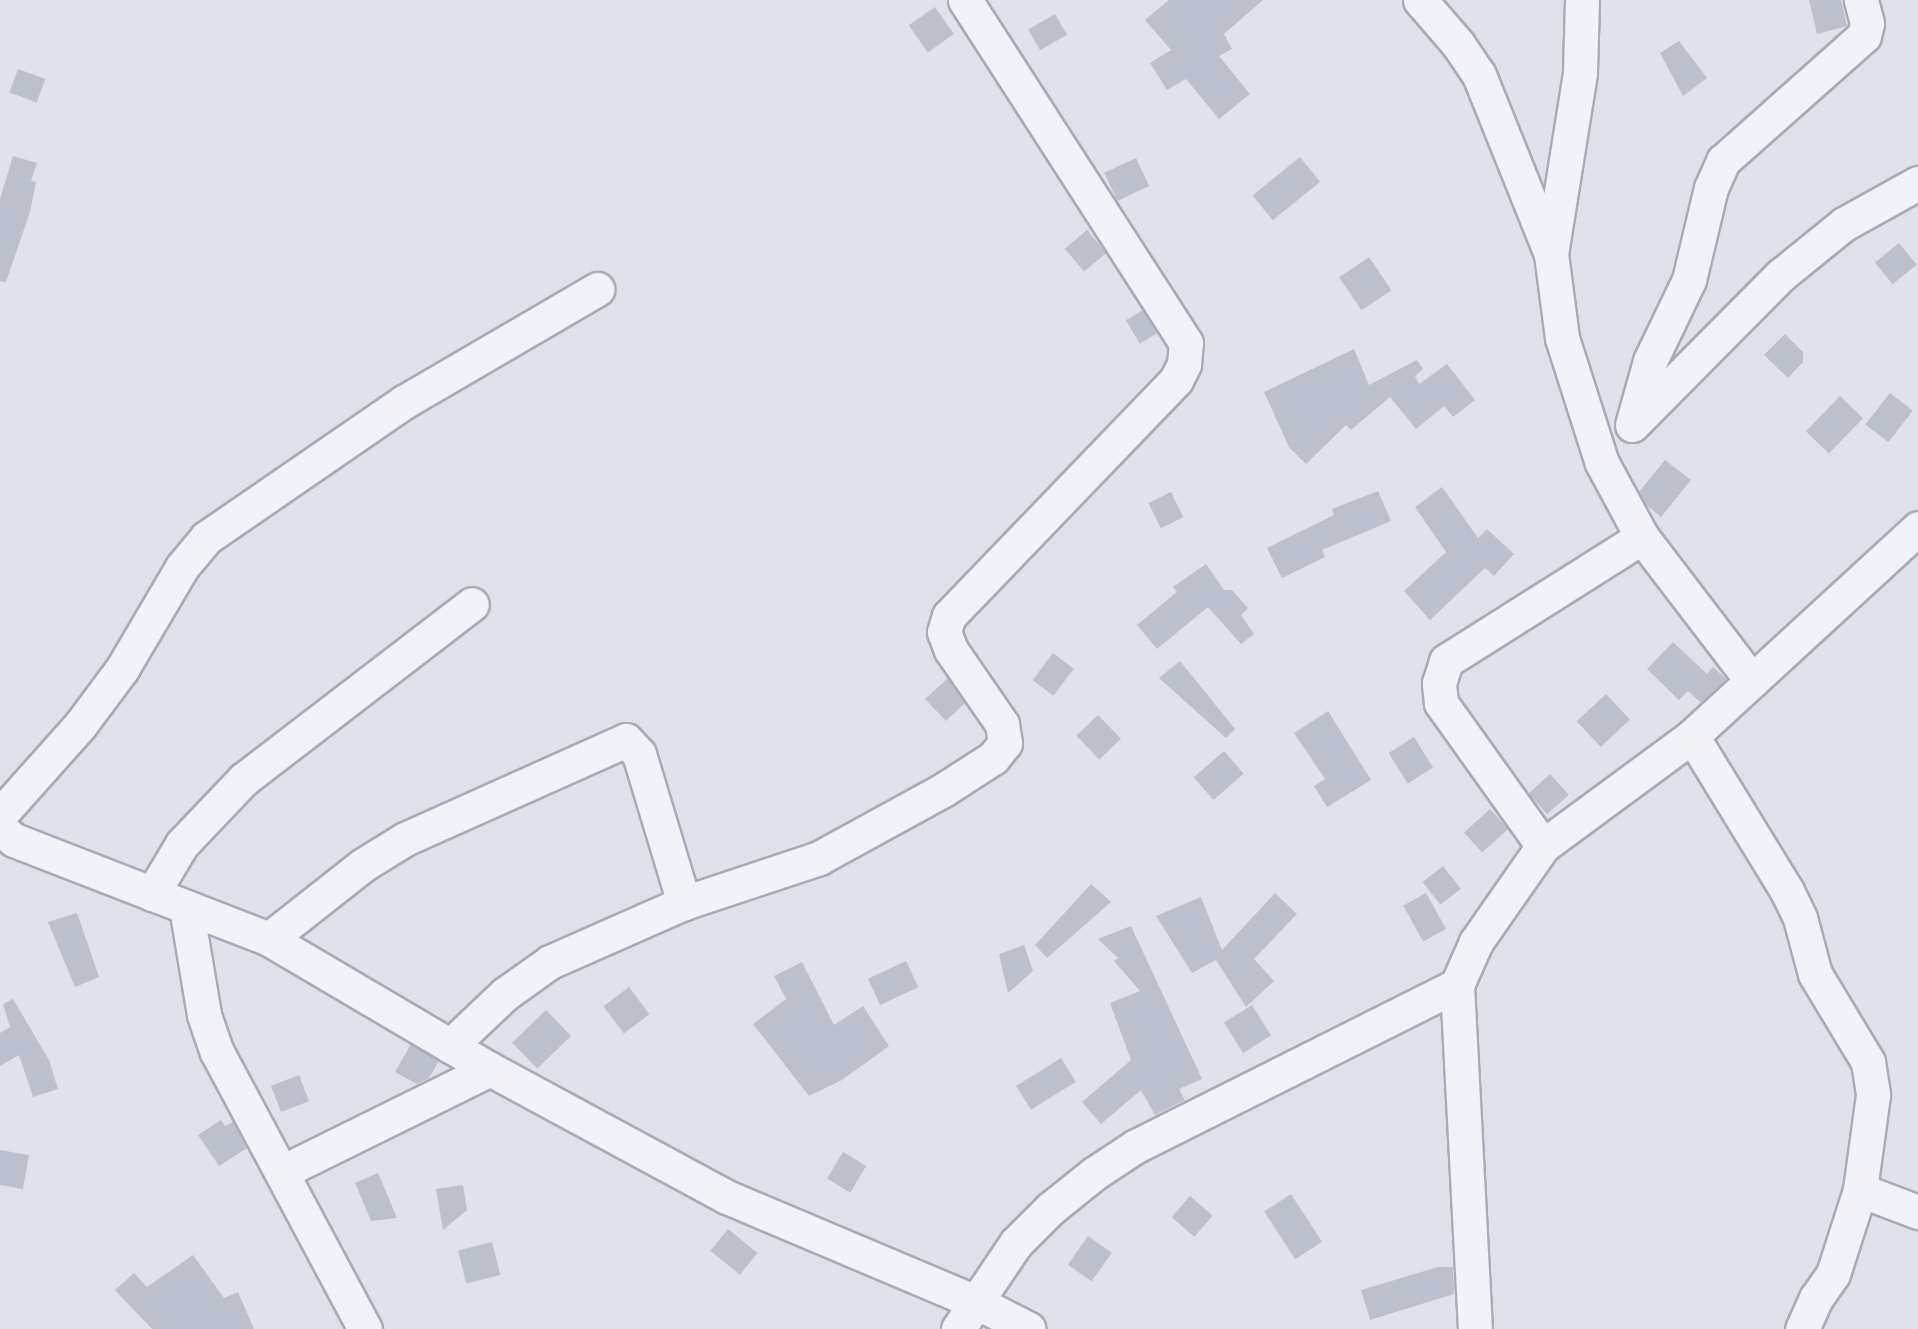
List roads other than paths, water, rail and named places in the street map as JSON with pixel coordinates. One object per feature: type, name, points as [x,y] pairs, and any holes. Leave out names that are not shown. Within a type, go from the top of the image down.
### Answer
[{"type":"street","points":[[450,1046],[505,994],[550,962],[684,903],[819,858],[993,758],[1005,743],[1002,724],[951,650],[944,632],[949,616],[1045,521],[1176,380],[1184,364],[1186,343],[965,0]]},
{"type":"street","points":[[1420,0],[1458,44],[1479,75],[1551,254],[1562,338],[1602,463],[1642,537],[1752,681]]},
{"type":"street","points":[[1551,254],[1580,73],[1582,0]]},
{"type":"street","points":[[1632,425],[1650,361],[1689,280],[1712,188],[1724,161],[1864,36],[1867,23],[1861,0]]},
{"type":"street","points":[[1602,463],[1632,425],[1781,275],[1844,224],[1918,183]]},
{"type":"street","points":[[597,289],[394,409],[206,538],[182,567],[122,669],[3,833],[269,939],[490,1069],[727,1197],[976,1302],[1029,1329]]},
{"type":"street","points":[[1474,1329],[1457,985],[1476,942],[1543,846],[1692,736],[1918,528]]},
{"type":"street","points":[[1543,846],[1441,703],[1439,683],[1446,662],[1642,537]]},
{"type":"street","points":[[152,894],[182,844],[244,779],[472,604]]},
{"type":"street","points":[[1692,736],[1787,891],[1800,918],[1815,974],[1869,1062],[1873,1095],[1860,1190],[1833,1274],[1816,1298],[1803,1329]]},
{"type":"street","points":[[269,939],[363,865],[405,839],[626,740],[639,754],[684,903]]},
{"type":"street","points":[[186,907],[204,1015],[217,1052],[284,1171],[365,1329]]},
{"type":"street","points":[[958,1329],[1016,1243],[1050,1209],[1095,1173],[1136,1146],[1457,985]]},
{"type":"street","points":[[284,1171],[490,1069]]},
{"type":"street","points":[[1860,1190],[1918,1212]]}]
